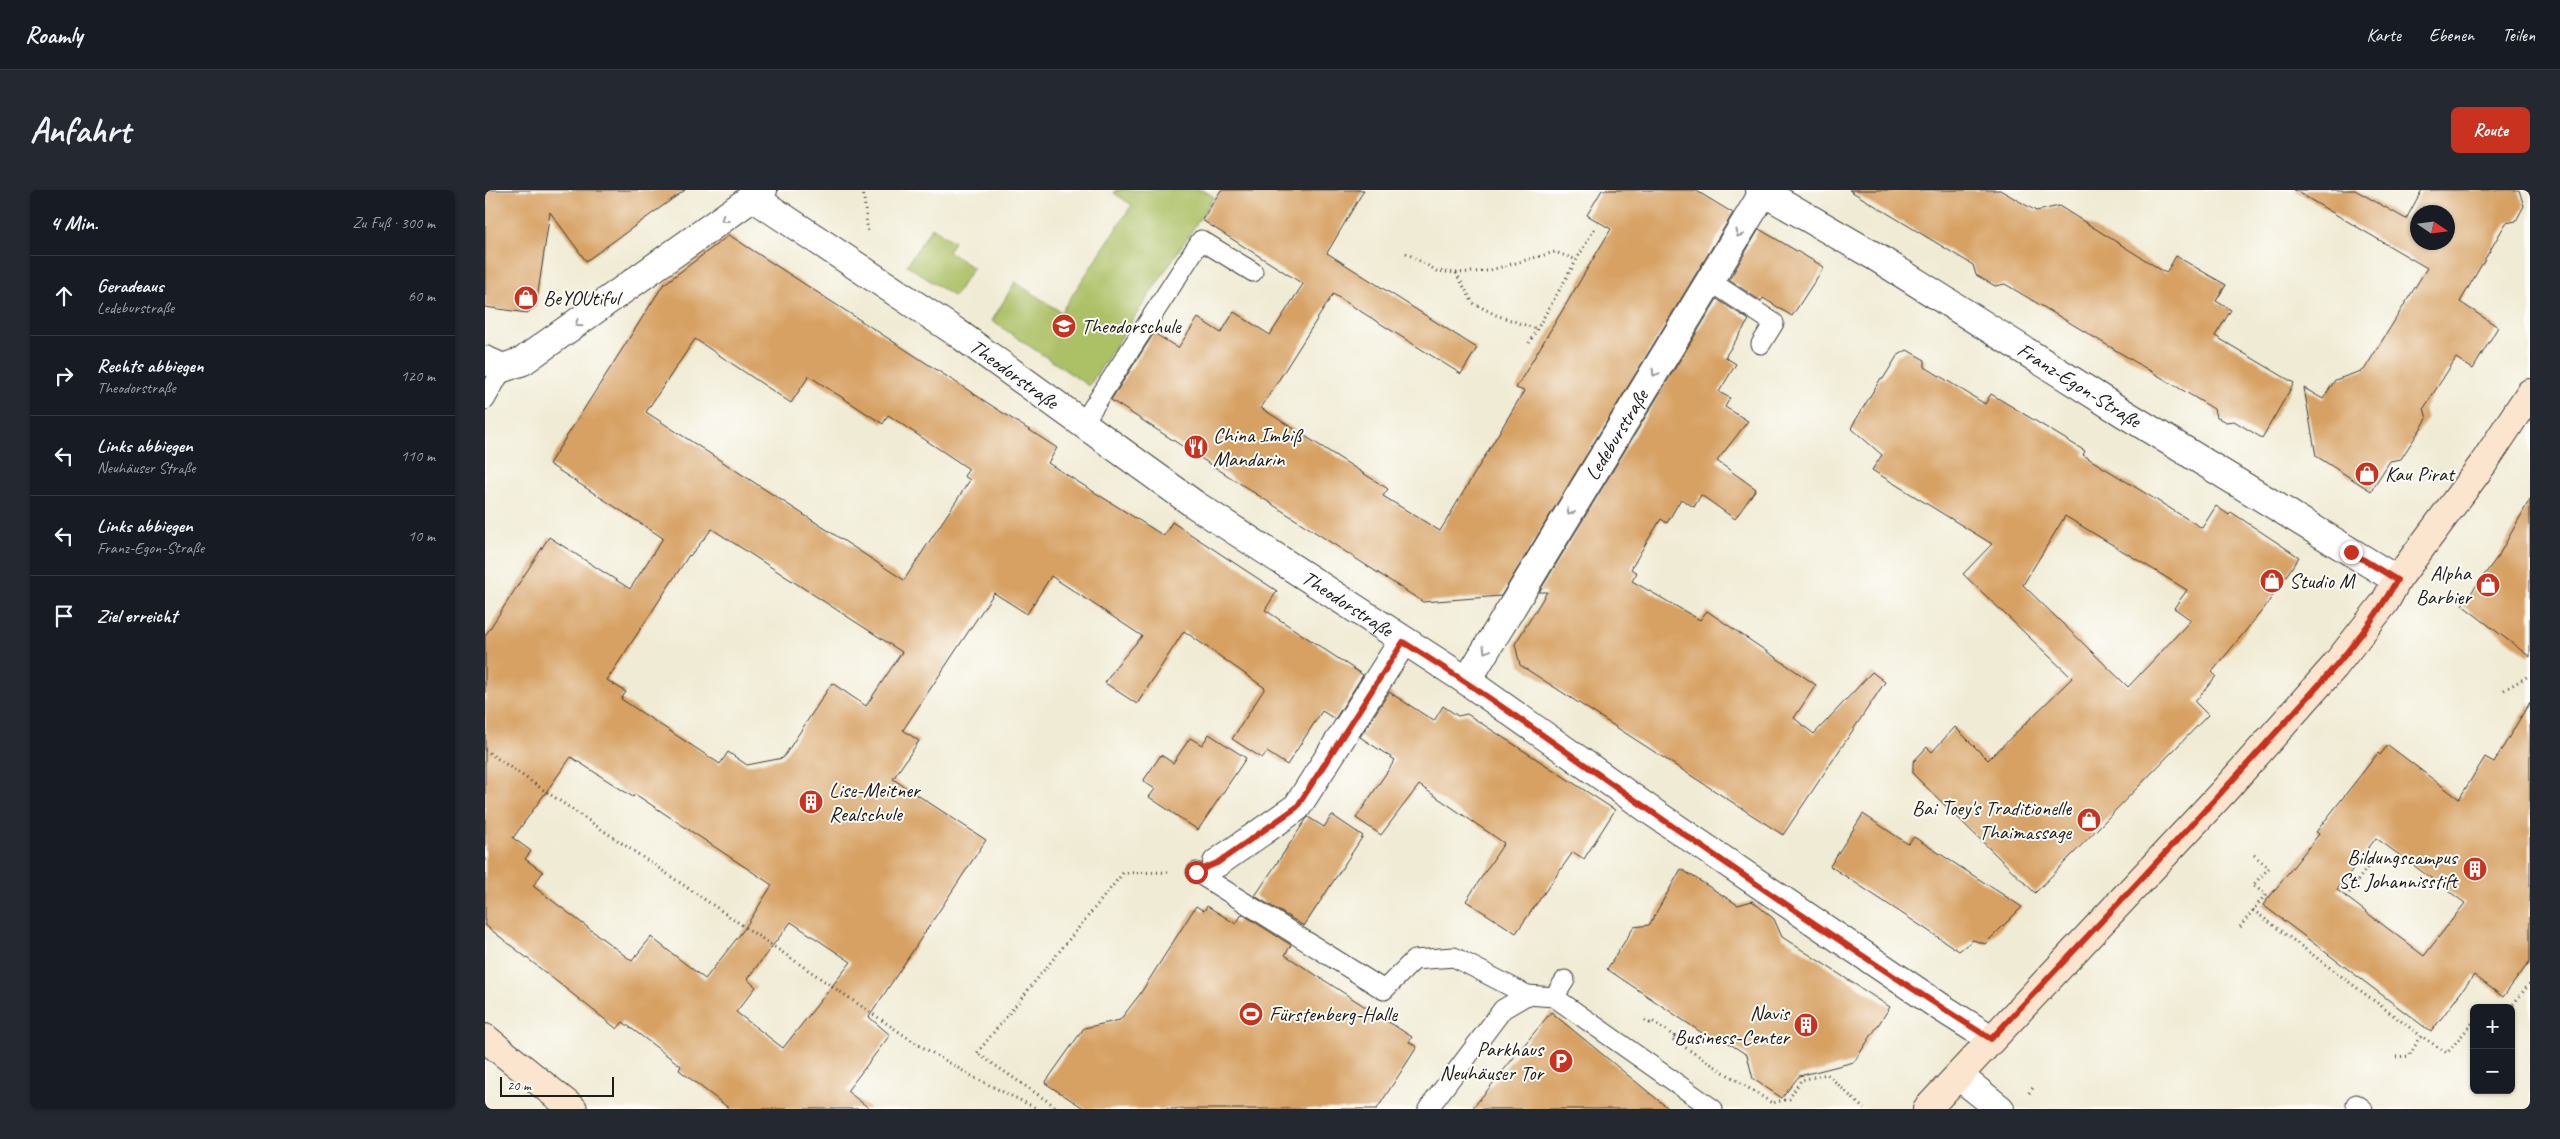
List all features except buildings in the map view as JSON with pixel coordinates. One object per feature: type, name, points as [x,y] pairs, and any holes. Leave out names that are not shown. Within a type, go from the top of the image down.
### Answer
[{"type":"main road","points":[[1927,1109],[2223,792],[2334,667],[2385,602],[2397,580],[2483,464],[2530,393]]},
{"type":"main road","points":[[485,1038],[573,1109]]},
{"type":"street","name":"Ledeburstraße","points":[[1467,681],[1763,191]]},
{"type":"street","name":"Franz-Egon-Straße","points":[[1763,191],[1877,257],[2125,414],[2397,580]]},
{"type":"street","points":[[494,364],[523,362],[758,194]]},
{"type":"street","name":"Theodorstraße","points":[[758,194],[956,332],[1193,504],[1403,642],[1467,681],[1654,813],[1933,1003],[1991,1039]]},
{"type":"street","points":[[1206,867],[1297,807],[1403,642]]},
{"type":"street","points":[[1959,1076],[2000,1109]]},
{"type":"lane","points":[[1083,423],[1201,240],[1253,272]]},
{"type":"lane","points":[[1710,281],[1774,323],[1761,344]]},
{"type":"lane","points":[[485,400],[494,364]]},
{"type":"lane","points":[[1206,867],[1384,990],[1414,960],[1455,957],[1527,995],[1554,997],[1713,1109]]},
{"type":"lane","points":[[1554,997],[1565,980]]},
{"type":"lane","points":[[1429,1109],[1503,1009],[1527,995]]},
{"type":"path","points":[[1529,344],[1596,226]]},
{"type":"path","points":[[1405,253],[1437,271],[1456,273],[1487,271],[1555,252],[1577,260]]},
{"type":"path","points":[[1456,273],[1473,303],[1496,315],[1537,329]]},
{"type":"path","points":[[2504,690],[2530,675]]},
{"type":"path","points":[[485,750],[914,1042],[975,1078],[1038,1109]]},
{"type":"path","points":[[2254,855],[2269,868],[2253,885],[2269,897]]},
{"type":"path","points":[[2346,897],[2369,864]]},
{"type":"path","points":[[1059,1109],[977,1054],[1123,873],[1206,867]]},
{"type":"path","points":[[2240,927],[2265,894]]},
{"type":"path","points":[[2253,910],[2421,1036],[2447,1053],[2470,1026]]},
{"type":"path","points":[[2513,1004],[2530,983]]},
{"type":"path","points":[[1645,1020],[1650,1023],[1652,1021],[1675,1036],[1673,1039],[1772,1102],[1789,1099],[1801,1080],[1827,1074],[1865,1109]]},
{"type":"path","points":[[2396,1057],[2409,1056],[2421,1036]]},
{"type":"green space","points":[[1116,190],[1203,190],[1214,197],[1089,386],[992,321],[1015,282],[1061,312],[1132,205],[1114,193]]},
{"type":"green space","points":[[932,227],[954,242],[948,251],[973,268],[954,297],[907,265]]},
{"type":"place","name":"BeYOUtiful","points":[[526,298]]},
{"type":"place","name":"Theodorschule","points":[[1064,326]]},
{"type":"place","name":"China Imbiß Mandarin","points":[[1196,447]]},
{"type":"place","name":"Kau Pirat","points":[[2367,474]]},
{"type":"place","name":"Studio M","points":[[2272,581]]},
{"type":"place","name":"Alpha Barbier","points":[[2488,585]]},
{"type":"place","name":"Lise-Meitner Realschule","points":[[811,802]]},
{"type":"place","name":"Bai Toey's Traditionelle Thaimassage","points":[[2089,820]]},
{"type":"place","name":"Bildungscampus St. Johannisstift","points":[[2475,869]]},
{"type":"place","name":"Fürstenberg-Halle","points":[[1251,1014]]},
{"type":"place","name":"Navis Business-Center","points":[[1806,1025]]},
{"type":"place","name":"Parkhaus Neuhäuser Tor","points":[[1561,1061]]},
{"type":"route","points":[[1196,872],[1217,863],[1297,807],[1403,642],[1467,681],[1654,813],[1942,1008],[1991,1039],[2223,792],[2334,667],[2385,602],[2397,580],[2351,552]]}]
